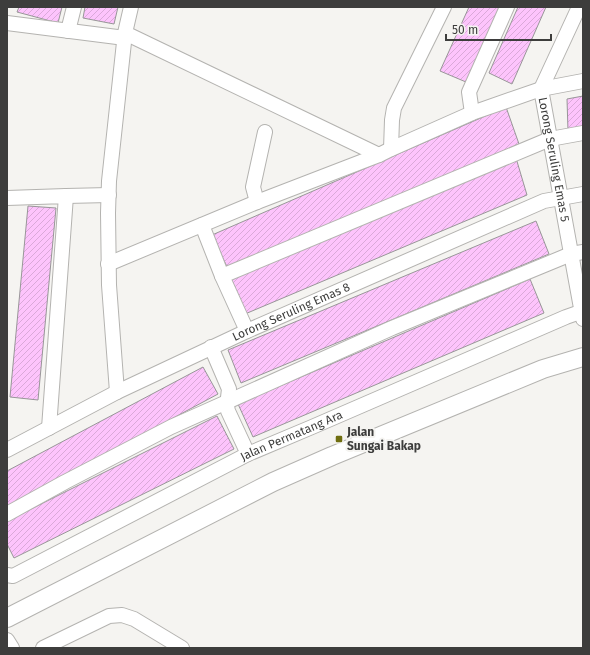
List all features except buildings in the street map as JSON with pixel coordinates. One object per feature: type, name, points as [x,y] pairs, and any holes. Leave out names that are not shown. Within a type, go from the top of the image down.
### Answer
[{"type":"main road","points":[[7,618],[286,476],[543,369],[583,357]]},
{"type":"street","points":[[68,31],[74,7]]},
{"type":"street","points":[[117,392],[108,264],[109,181],[125,35],[131,7]]},
{"type":"street","points":[[385,152],[394,108],[444,7]]},
{"type":"street","points":[[472,113],[469,92],[507,7]]},
{"type":"street","name":"Lorong Seruling Emas 5","points":[[579,7],[541,89],[561,198],[577,253],[583,314]]},
{"type":"street","points":[[7,23],[68,31],[125,35],[385,152]]},
{"type":"street","points":[[108,264],[257,202],[385,152],[472,113],[541,89],[583,80]]},
{"type":"street","points":[[257,202],[253,187],[265,132]]},
{"type":"street","points":[[222,276],[550,139],[583,133]]},
{"type":"street","name":"Lorong Seruling Emas 8","points":[[7,450],[117,392],[247,331],[544,201],[583,194]]},
{"type":"street","points":[[7,198],[109,195]]},
{"type":"street","points":[[49,428],[66,196]]},
{"type":"street","points":[[202,225],[222,276],[247,331]]},
{"type":"street","points":[[7,514],[171,427],[392,328],[577,253]]},
{"type":"street","name":"Jalan Permatang Ara","points":[[7,575],[12,576],[248,454],[558,320],[583,314]]},
{"type":"street","points":[[211,347],[229,389],[227,406],[228,411],[248,454]]},
{"type":"street","points":[[43,648],[109,616],[122,615],[134,619],[182,648]]},
{"type":"street","points":[[7,640],[12,648]]},
{"type":"place","name":"Jalan Sungai Bakap","points":[[339,439]]}]
